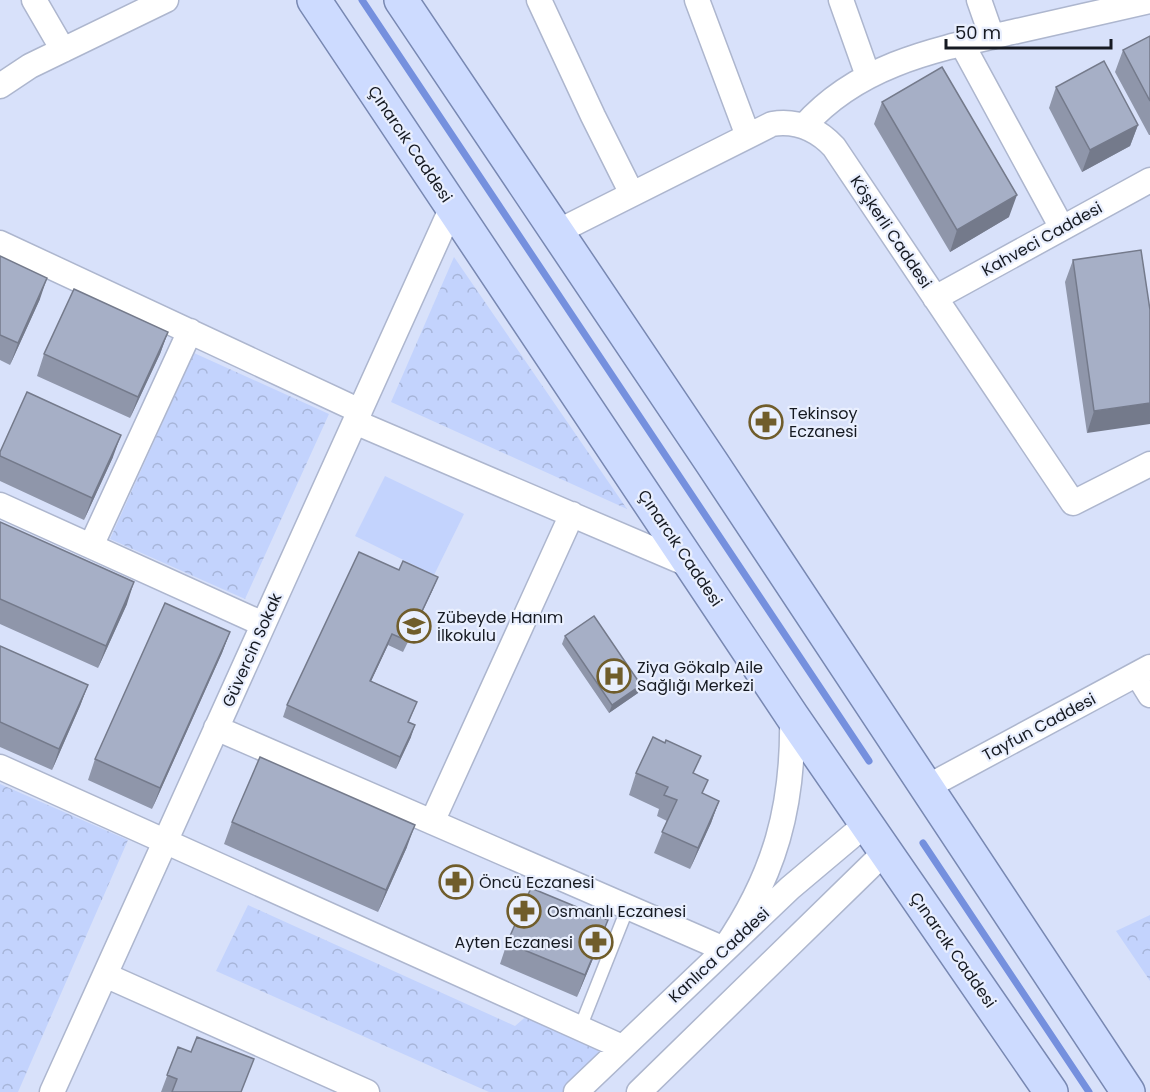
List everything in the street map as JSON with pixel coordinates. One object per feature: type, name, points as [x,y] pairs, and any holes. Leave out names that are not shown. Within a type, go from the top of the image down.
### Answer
[{"type":"main road","name":"Çınarcık Caddesi","points":[[314,0],[792,716],[1051,1092]]},
{"type":"main road","points":[[401,0],[1128,1092]]},
{"type":"street","points":[[34,0],[63,50]]},
{"type":"street","points":[[0,86],[30,66],[166,0]]},
{"type":"street","points":[[539,0],[632,194]]},
{"type":"street","points":[[697,0],[748,136]]},
{"type":"street","points":[[841,0],[868,76]]},
{"type":"street","points":[[979,0],[992,37]]},
{"type":"street","points":[[804,126],[837,94],[868,76],[915,56],[1150,1]]},
{"type":"street","points":[[962,44],[1062,228]]},
{"type":"street","name":"Köşkerli Caddesi","points":[[557,232],[772,124],[794,123],[804,126],[825,138],[834,147],[1073,503],[1150,464]]},
{"type":"street","name":"Kahveci Caddesi","points":[[934,298],[1150,180]]},
{"type":"street","name":"Güvercin Sokak","points":[[52,1092],[452,207]]},
{"type":"street","points":[[0,243],[190,331],[358,416],[692,566]]},
{"type":"street","points":[[91,546],[190,331]]},
{"type":"street","points":[[0,505],[263,624]]},
{"type":"street","points":[[432,822],[572,514]]},
{"type":"street","points":[[1143,670],[1150,695]]},
{"type":"street","name":"Tayfun Caddesi","points":[[927,787],[1143,670]]},
{"type":"street","points":[[216,728],[724,950],[746,918],[761,888],[782,826],[791,772],[792,716]]},
{"type":"street","points":[[0,767],[622,1047]]},
{"type":"street","name":"Kanlıca Caddesi","points":[[576,1092],[790,888],[866,824]]},
{"type":"street","points":[[639,1092],[885,852]]},
{"type":"street","points":[[105,975],[367,1092]]},
{"type":"lane","points":[[580,1028],[628,907]]},
{"type":"green space","points":[[454,257],[627,509],[391,402]]},
{"type":"green space","points":[[194,353],[329,414],[245,599],[110,539]]},
{"type":"green space","points":[[385,476],[464,514],[434,575],[355,536]]},
{"type":"green space","points":[[0,784],[128,840],[18,1092],[0,1092]]},
{"type":"green space","points":[[248,905],[515,1026],[529,1014],[604,1053],[566,1092],[489,1092],[216,971]]},
{"type":"green space","points":[[1150,915],[1150,981],[1116,931]]},
{"type":"building","points":[[1150,36],[1150,101],[1123,50]]},
{"type":"building","points":[[1104,61],[1138,125],[1090,150],[1056,87]]},
{"type":"building","points":[[942,67],[1017,195],[957,230],[882,102]]},
{"type":"building","points":[[1141,250],[1150,310],[1150,403],[1094,411],[1073,260]]},
{"type":"building","points":[[0,256],[47,278],[18,343],[0,335]]},
{"type":"building","points":[[74,289],[168,332],[138,397],[44,354]]},
{"type":"building","points":[[27,392],[121,435],[92,498],[0,456]]},
{"type":"building","points":[[0,522],[134,582],[106,646],[0,599]]},
{"type":"building","points":[[359,552],[399,570],[403,561],[438,577],[408,641],[392,634],[370,681],[417,702],[408,722],[415,725],[400,757],[287,705]]},
{"type":"building","points":[[165,603],[230,632],[160,788],[95,759]]},
{"type":"building","points":[[594,616],[641,685],[612,705],[565,636]]},
{"type":"building","points":[[0,646],[88,685],[59,749],[0,722]]},
{"type":"building","points":[[653,737],[665,743],[666,740],[701,756],[693,773],[708,780],[702,793],[719,801],[698,848],[662,832],[677,800],[664,795],[668,787],[636,773]]},
{"type":"building","points":[[260,757],[415,825],[386,890],[232,822]]},
{"type":"building","points":[[531,888],[608,920],[585,975],[507,943]]},
{"type":"building","points":[[197,1037],[254,1059],[241,1092],[172,1092],[177,1079],[167,1075],[178,1047],[191,1052]]},
{"type":"waterway","points":[[362,0],[869,761]]},
{"type":"waterway","points":[[923,843],[1089,1092]]},
{"type":"place","name":"Tekinsoy Eczanesi","points":[[766,422]]},
{"type":"place","name":"Zübeyde Hanım İlkokulu","points":[[414,626]]},
{"type":"place","name":"Ziya Gökalp Aile Sağlığı Merkezi","points":[[614,676]]},
{"type":"place","name":"Öncü Eczanesi","points":[[456,882]]},
{"type":"place","name":"Osmanlı Eczanesi","points":[[524,911]]},
{"type":"place","name":"Ayten Eczanesi","points":[[596,942]]}]
